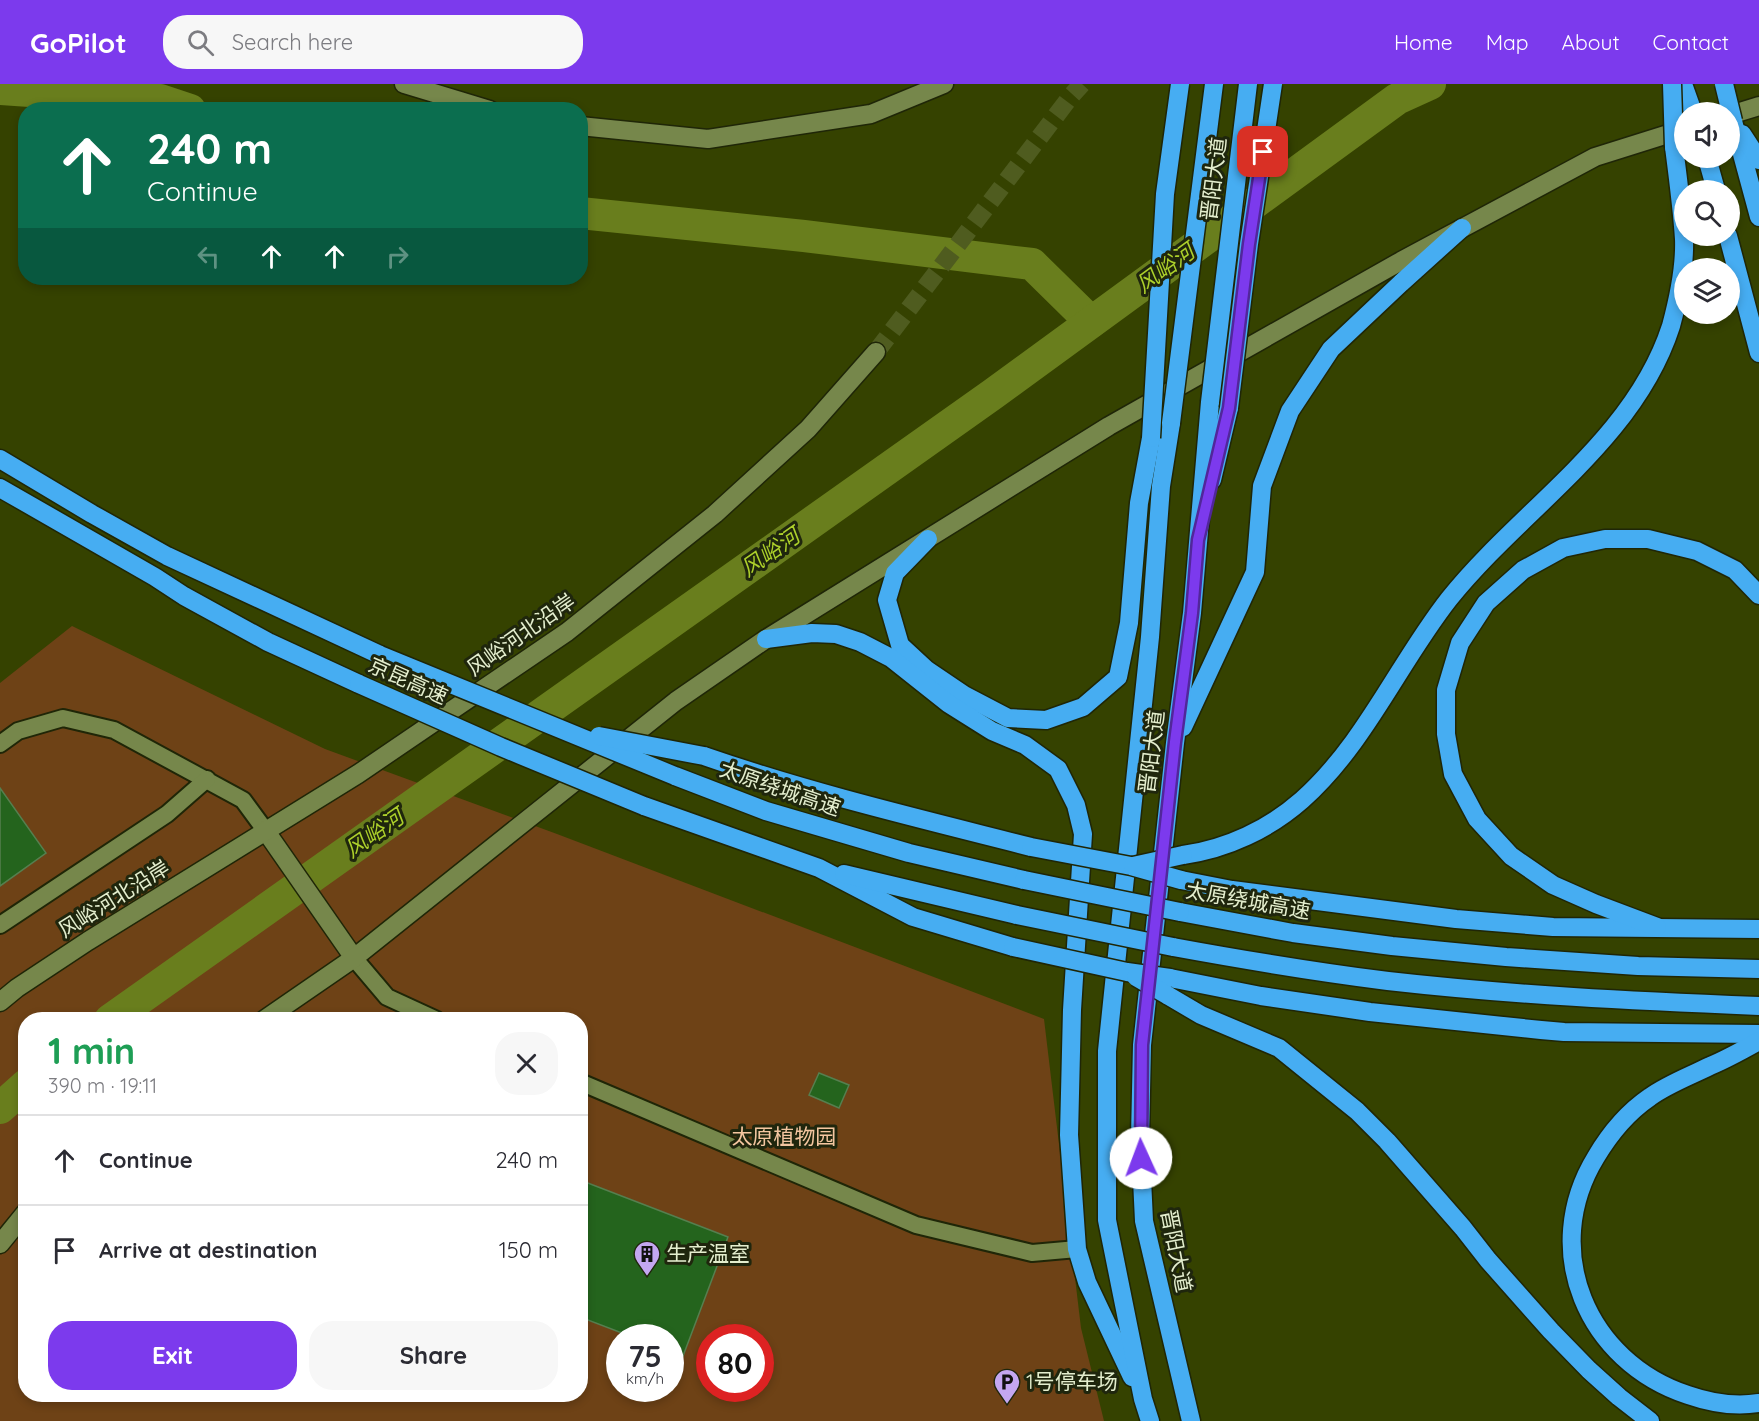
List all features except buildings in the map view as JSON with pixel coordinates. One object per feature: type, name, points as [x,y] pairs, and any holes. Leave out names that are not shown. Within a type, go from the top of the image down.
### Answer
[{"type":"highway","points":[[928,539],[896,573],[887,600],[900,645],[927,670],[964,695],[1008,718],[1046,720],[1083,706],[1118,677],[1129,623],[1139,502],[1151,438],[1165,194],[1180,84]]},
{"type":"highway","name":"晋阳大道","points":[[1150,1421],[1143,1398],[1107,1220],[1107,1051],[1150,637],[1161,486],[1214,84]]},
{"type":"highway","name":"晋阳大道","points":[[1191,1421],[1144,1221],[1140,1137],[1142,1045],[1175,742],[1192,613],[1210,402],[1248,84]]},
{"type":"highway","points":[[1198,540],[1229,408],[1249,244],[1273,84]]},
{"type":"highway","points":[[1131,866],[1201,853],[1238,841],[1271,823],[1302,800],[1328,774],[1350,747],[1423,633],[1451,597],[1512,531],[1594,449],[1634,402],[1653,368],[1670,326],[1680,284],[1684,241],[1674,147],[1672,84]]},
{"type":"highway","points":[[1683,84],[1689,102]]},
{"type":"highway","points":[[1724,84],[1728,102]]},
{"type":"highway","points":[[1740,132],[1759,160]]},
{"type":"highway","points":[[1740,150],[1759,217]]},
{"type":"highway","points":[[1175,742],[1255,572],[1262,486],[1290,411],[1331,349],[1462,228]]},
{"type":"highway","points":[[1731,246],[1759,353]]},
{"type":"highway","points":[[1151,438],[1161,486]]},
{"type":"highway","name":"京昆高速","points":[[0,459],[167,556],[380,655],[565,730]]},
{"type":"highway","name":"京昆高速","points":[[0,488],[184,596],[268,642],[501,747],[644,806],[819,868]]},
{"type":"highway","points":[[1657,927],[1553,885],[1511,856],[1477,819],[1453,774],[1446,734],[1446,690],[1460,643],[1486,603],[1523,570],[1563,548],[1605,539],[1648,539],[1697,551],[1735,570],[1759,595]]},
{"type":"highway","points":[[766,639],[812,633],[837,634],[860,642],[891,658],[949,704],[992,731],[1025,745],[1058,769],[1076,805],[1083,834],[1072,1010],[1069,1124],[1077,1248],[1087,1282],[1143,1398]]},
{"type":"highway","points":[[565,730],[704,756],[763,776],[882,810],[1031,847],[1131,866],[1181,880],[1232,890],[1456,919],[1553,927],[1759,929]]},
{"type":"highway","name":"太原绕城高速","points":[[565,730],[766,812],[909,853],[1024,880],[1179,912],[1293,933],[1392,946],[1638,966],[1759,969]]},
{"type":"highway","points":[[819,868],[1017,915],[1288,968],[1503,992],[1613,1000],[1759,1006]]},
{"type":"highway","points":[[819,868],[913,917],[1013,947],[1127,972],[1168,986],[1261,996],[1370,1012],[1564,1032],[1759,1034]]},
{"type":"highway","points":[[1168,986],[1201,1015],[1279,1048],[1357,1111],[1387,1141],[1551,1331],[1589,1370],[1650,1421]]},
{"type":"highway","points":[[1759,1041],[1649,1097],[1623,1121],[1595,1158],[1581,1188],[1572,1221],[1571,1255],[1580,1292],[1594,1323],[1613,1349],[1639,1371],[1672,1390],[1707,1401],[1746,1405],[1759,1403]]},
{"type":"street","points":[[404,84],[464,102]]},
{"type":"street","points":[[588,127],[708,139],[871,114],[944,84]]},
{"type":"street","points":[[1740,114],[1759,106]]},
{"type":"street","points":[[274,1012],[676,701],[766,639],[1109,426],[1462,228],[1595,157],[1674,132]]},
{"type":"street","name":"风峪河北沿岸","points":[[0,1002],[17,988],[88,941],[358,774],[567,632],[715,514],[808,429],[876,352]]},
{"type":"street","points":[[0,744],[18,731],[63,718],[114,730],[243,800],[350,952],[387,997],[420,1012]]},
{"type":"street","points":[[0,925],[167,814],[207,779]]},
{"type":"street","points":[[588,1085],[916,1225],[1032,1253],[1077,1248]]},
{"type":"street","points":[[0,1244],[18,1222]]},
{"type":"green space","name":"太原植物园","points":[[72,626],[325,749],[557,834],[1044,1019],[1081,1328],[1104,1421],[0,1421],[0,683]]},
{"type":"waterway","name":"风峪河","points":[[121,1012],[993,394],[1397,99],[1430,84]]},
{"type":"waterway","points":[[0,89],[166,102]]},
{"type":"waterway","points":[[588,214],[804,236],[1032,264],[1091,322]]},
{"type":"waterway","name":"风峪河","points":[[0,1108],[18,1092]]},
{"type":"tunnel","points":[[876,352],[1082,84]]},
{"type":"place","name":"生产温室","points":[[647,1277]]},
{"type":"place","name":"1号停车场","points":[[1007,1405]]},
{"type":"route","points":[[1141,1158],[1142,1045],[1175,742],[1192,613],[1198,540],[1229,408],[1263,152]]}]
